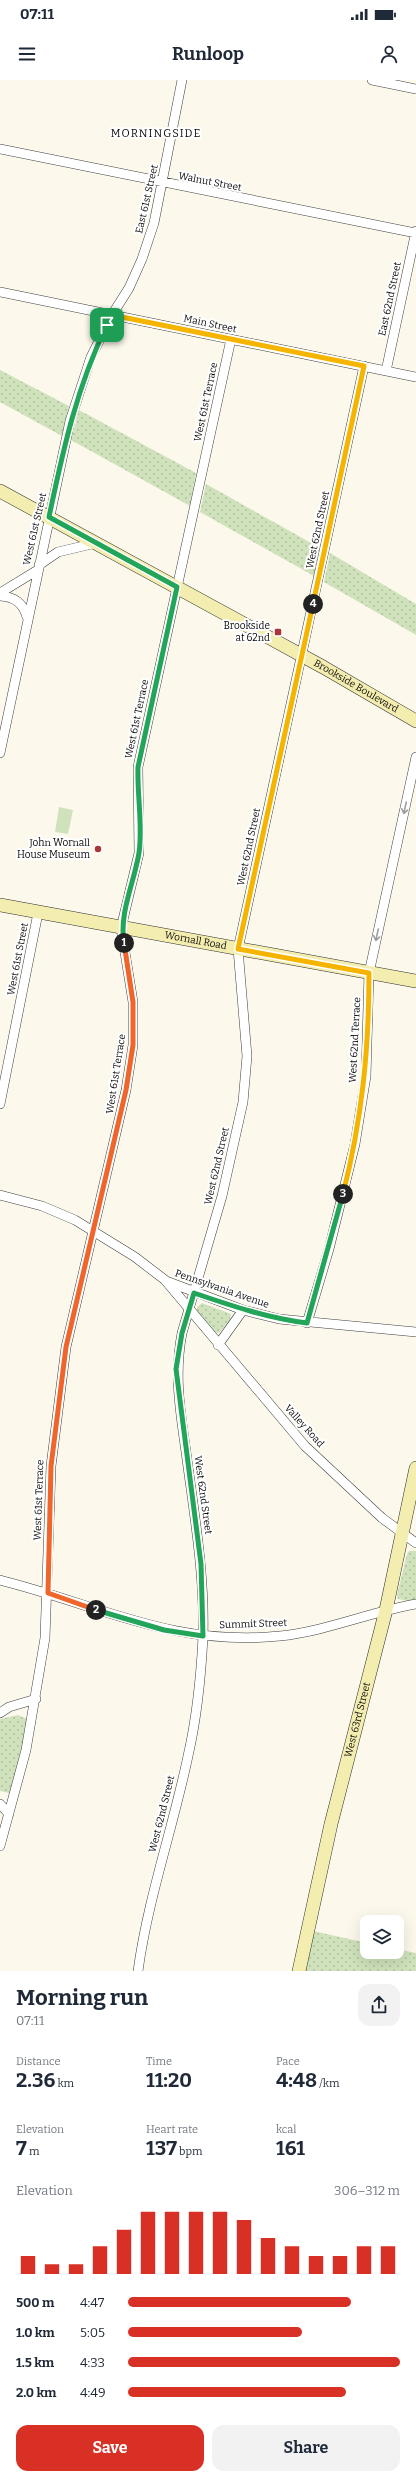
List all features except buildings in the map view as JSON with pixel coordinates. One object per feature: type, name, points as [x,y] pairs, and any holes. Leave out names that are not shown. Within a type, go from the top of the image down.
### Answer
[{"type":"main road","name":"Brookside Boulevard","points":[[0,491],[302,655],[416,721]]},
{"type":"main road","name":"Wornall Road","points":[[0,905],[416,981]]},
{"type":"main road","name":"West 63rd Street","points":[[299,1971],[331,1824],[386,1610],[416,1468]]},
{"type":"street","name":"East 61st Street","points":[[112,315],[129,288],[142,259],[154,223],[182,80]]},
{"type":"street","points":[[372,80],[416,89]]},
{"type":"street","name":"Walnut Street","points":[[0,150],[162,184],[416,232]]},
{"type":"street","name":"East 62nd Street","points":[[386,371],[416,232]]},
{"type":"street","name":"Main Street","points":[[0,292],[416,377]]},
{"type":"street","name":"West 61st Street","points":[[0,749],[70,421],[91,357],[112,315]]},
{"type":"street","name":"West 61st Terrace","points":[[0,1846],[26,1750],[36,1699],[45,1638],[48,1593],[51,1466],[56,1412],[66,1347],[126,1090],[133,1045],[133,1002],[122,928],[139,853],[140,832],[137,796],[138,767],[231,339]]},
{"type":"street","name":"West 62nd Street","points":[[138,1971],[147,1921],[188,1755],[198,1692],[203,1636],[201,1564],[177,1386],[178,1352],[222,1196],[244,1087],[246,1034],[238,949],[364,366]]},
{"type":"street","points":[[0,595],[58,552],[96,543]]},
{"type":"street","points":[[0,595],[20,602],[25,608],[27,617]]},
{"type":"street","name":"West 62nd Terrace","points":[[307,1323],[339,1210],[361,1111],[368,1042],[369,973],[416,757]]},
{"type":"street","name":"West 61st Street","points":[[0,1104],[38,913]]},
{"type":"street","name":"Pennsylvania Avenue","points":[[0,1195],[42,1206],[94,1230],[134,1257],[164,1280],[189,1311]]},
{"type":"street","name":"Pennsylvania Avenue","points":[[164,1280],[194,1293],[243,1310],[279,1319],[307,1323],[416,1332]]},
{"type":"street","points":[[218,1345],[243,1310]]},
{"type":"street","name":"Valley Road","points":[[189,1311],[305,1446],[343,1483],[416,1544]]},
{"type":"street","name":"Summit Street","points":[[0,1580],[48,1593],[144,1624],[203,1636],[281,1636],[313,1630],[386,1610],[416,1604]]},
{"type":"street","points":[[0,1713],[9,1707],[36,1699]]},
{"type":"street","points":[[0,1804],[9,1814]]},
{"type":"green space","points":[[0,370],[69,406],[62,436],[0,402]]},
{"type":"green space","points":[[79,410],[196,473],[190,506],[71,440]]},
{"type":"green space","points":[[206,484],[320,548],[314,576],[200,512]]},
{"type":"green space","points":[[330,553],[416,604],[416,635],[324,582]]},
{"type":"green space","points":[[59,807],[73,810],[68,834],[55,832]]},
{"type":"green space","points":[[202,1303],[231,1314],[230,1320],[219,1333],[213,1332],[197,1311],[197,1307]]},
{"type":"green space","points":[[409,1551],[416,1551],[416,1600],[408,1601],[398,1599],[397,1595]]},
{"type":"green space","points":[[18,1715],[27,1719],[23,1746],[12,1790],[9,1793],[0,1791],[0,1719]]},
{"type":"green space","points":[[313,1931],[360,1941],[360,1959],[404,1959],[404,1950],[416,1953],[416,1971],[305,1971]]},
{"type":"place","name":"Brookside at 62nd","points":[[278,632]]},
{"type":"place","name":"John Wornall House Museum","points":[[98,849]]},
{"type":"district","name":"MORNINGSIDE","points":[[156,133]]},
{"type":"route","points":[[112,315],[364,366],[238,949],[369,973],[366,1076],[355,1144],[348,1174],[318,1289],[307,1323],[279,1319],[243,1310],[194,1293],[182,1333],[176,1369],[177,1386],[201,1564],[203,1636],[164,1630],[98,1611],[48,1593],[51,1466],[56,1412],[66,1347],[126,1090],[133,1045],[133,1002],[122,928],[139,853],[140,832],[137,796],[138,767],[177,587],[49,517],[70,421],[91,357],[107,325],[112,315]]}]
